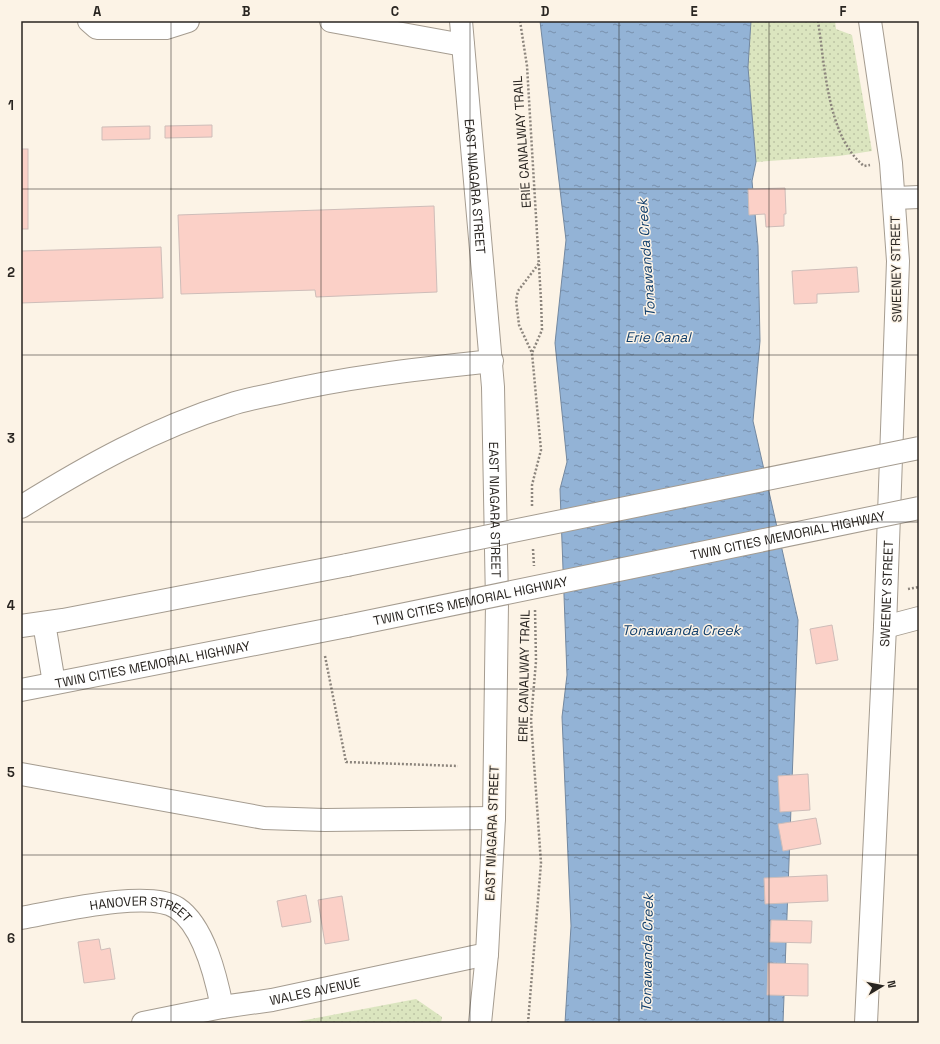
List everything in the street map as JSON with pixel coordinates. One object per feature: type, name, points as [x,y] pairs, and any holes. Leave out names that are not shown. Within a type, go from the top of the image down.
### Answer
[{"type":"main road","points":[[89,21],[97,28],[166,28],[188,21]]},
{"type":"main road","points":[[331,21],[463,45]]},
{"type":"main road","name":"EAST NIAGARA STREET","points":[[461,21],[492,361],[497,603],[494,818],[487,954],[480,1023]]},
{"type":"main road","name":"SWEENEY STREET","points":[[866,1023],[898,304],[898,261],[895,198],[884,110],[870,21]]},
{"type":"main road","points":[[895,198],[919,197]]},
{"type":"main road","points":[[21,507],[125,447],[177,423],[230,404],[306,386],[406,370],[492,361]]},
{"type":"main road","points":[[21,626],[44,623],[347,565],[919,448]]},
{"type":"main road","name":"TWIN CITIES MEMORIAL HIGHWAY","points":[[21,690],[347,626],[919,508]]},
{"type":"main road","points":[[884,627],[919,618]]},
{"type":"main road","points":[[44,623],[54,683]]},
{"type":"main road","points":[[21,774],[264,818],[325,820],[494,818]]},
{"type":"main road","name":"HANOVER STREET","points":[[21,918],[135,900],[158,901],[178,908],[191,922],[205,946],[216,980],[222,1007]]},
{"type":"main road","name":"WALES AVENUE","points":[[143,1023],[222,1007],[272,1000],[487,954]]},
{"type":"path","name":"ERIE CANALWAY TRAIL","points":[[520,21],[527,66],[540,262],[542,330],[532,353]]},
{"type":"path","points":[[818,21],[833,115],[841,135],[858,161],[864,166],[876,164]]},
{"type":"path","name":"ERIE CANALWAY TRAIL","points":[[532,508],[532,485],[541,450],[532,353],[519,325],[516,300],[518,291],[540,262]]},
{"type":"path","points":[[533,546],[534,569]]},
{"type":"path","points":[[907,590],[919,587]]},
{"type":"path","name":"ERIE CANALWAY TRAIL","points":[[528,1023],[541,863],[531,720],[536,661],[535,607]]},
{"type":"path","points":[[325,656],[346,762],[458,766]]},
{"type":"green space","points":[[751,21],[835,21],[836,29],[852,35],[872,151],[839,156],[756,162],[748,67]]},
{"type":"green space","points":[[416,999],[442,1017],[441,1023],[290,1023]]},
{"type":"water","name":"Tonawanda Creek","points":[[540,21],[751,21],[748,67],[756,162],[752,181],[758,246],[760,341],[753,421],[798,620],[783,1023],[565,1023],[571,926],[562,717],[567,675],[560,489],[567,462],[555,343],[566,240]]},
{"type":"building","points":[[212,125],[212,137],[165,138],[165,126]]},
{"type":"building","points":[[150,126],[150,139],[102,140],[102,127]]},
{"type":"building","points":[[21,149],[28,149],[28,229],[21,229]]},
{"type":"building","points":[[785,188],[786,214],[784,214],[784,226],[766,227],[765,214],[749,215],[748,189]]},
{"type":"building","points":[[434,206],[437,292],[316,297],[315,290],[181,294],[178,215]]},
{"type":"building","points":[[161,247],[163,298],[21,303],[21,251]]},
{"type":"building","points":[[857,267],[859,292],[817,294],[817,303],[794,304],[792,271]]},
{"type":"building","points":[[832,625],[838,660],[816,664],[810,629]]},
{"type":"building","points":[[808,774],[810,810],[780,812],[778,776]]},
{"type":"building","points":[[816,818],[821,844],[783,851],[778,824]]},
{"type":"building","points":[[827,875],[828,901],[765,904],[764,878]]},
{"type":"building","points":[[306,895],[311,922],[282,927],[277,901]]},
{"type":"building","points":[[342,896],[349,940],[325,944],[318,900]]},
{"type":"building","points":[[771,920],[812,921],[811,943],[770,942]]},
{"type":"building","points":[[99,939],[101,950],[110,948],[115,979],[84,983],[78,942]]},
{"type":"building","points":[[768,963],[808,964],[808,996],[767,995]]},
{"type":"water label","name":"Erie Canal","points":[[658,337]]}]
